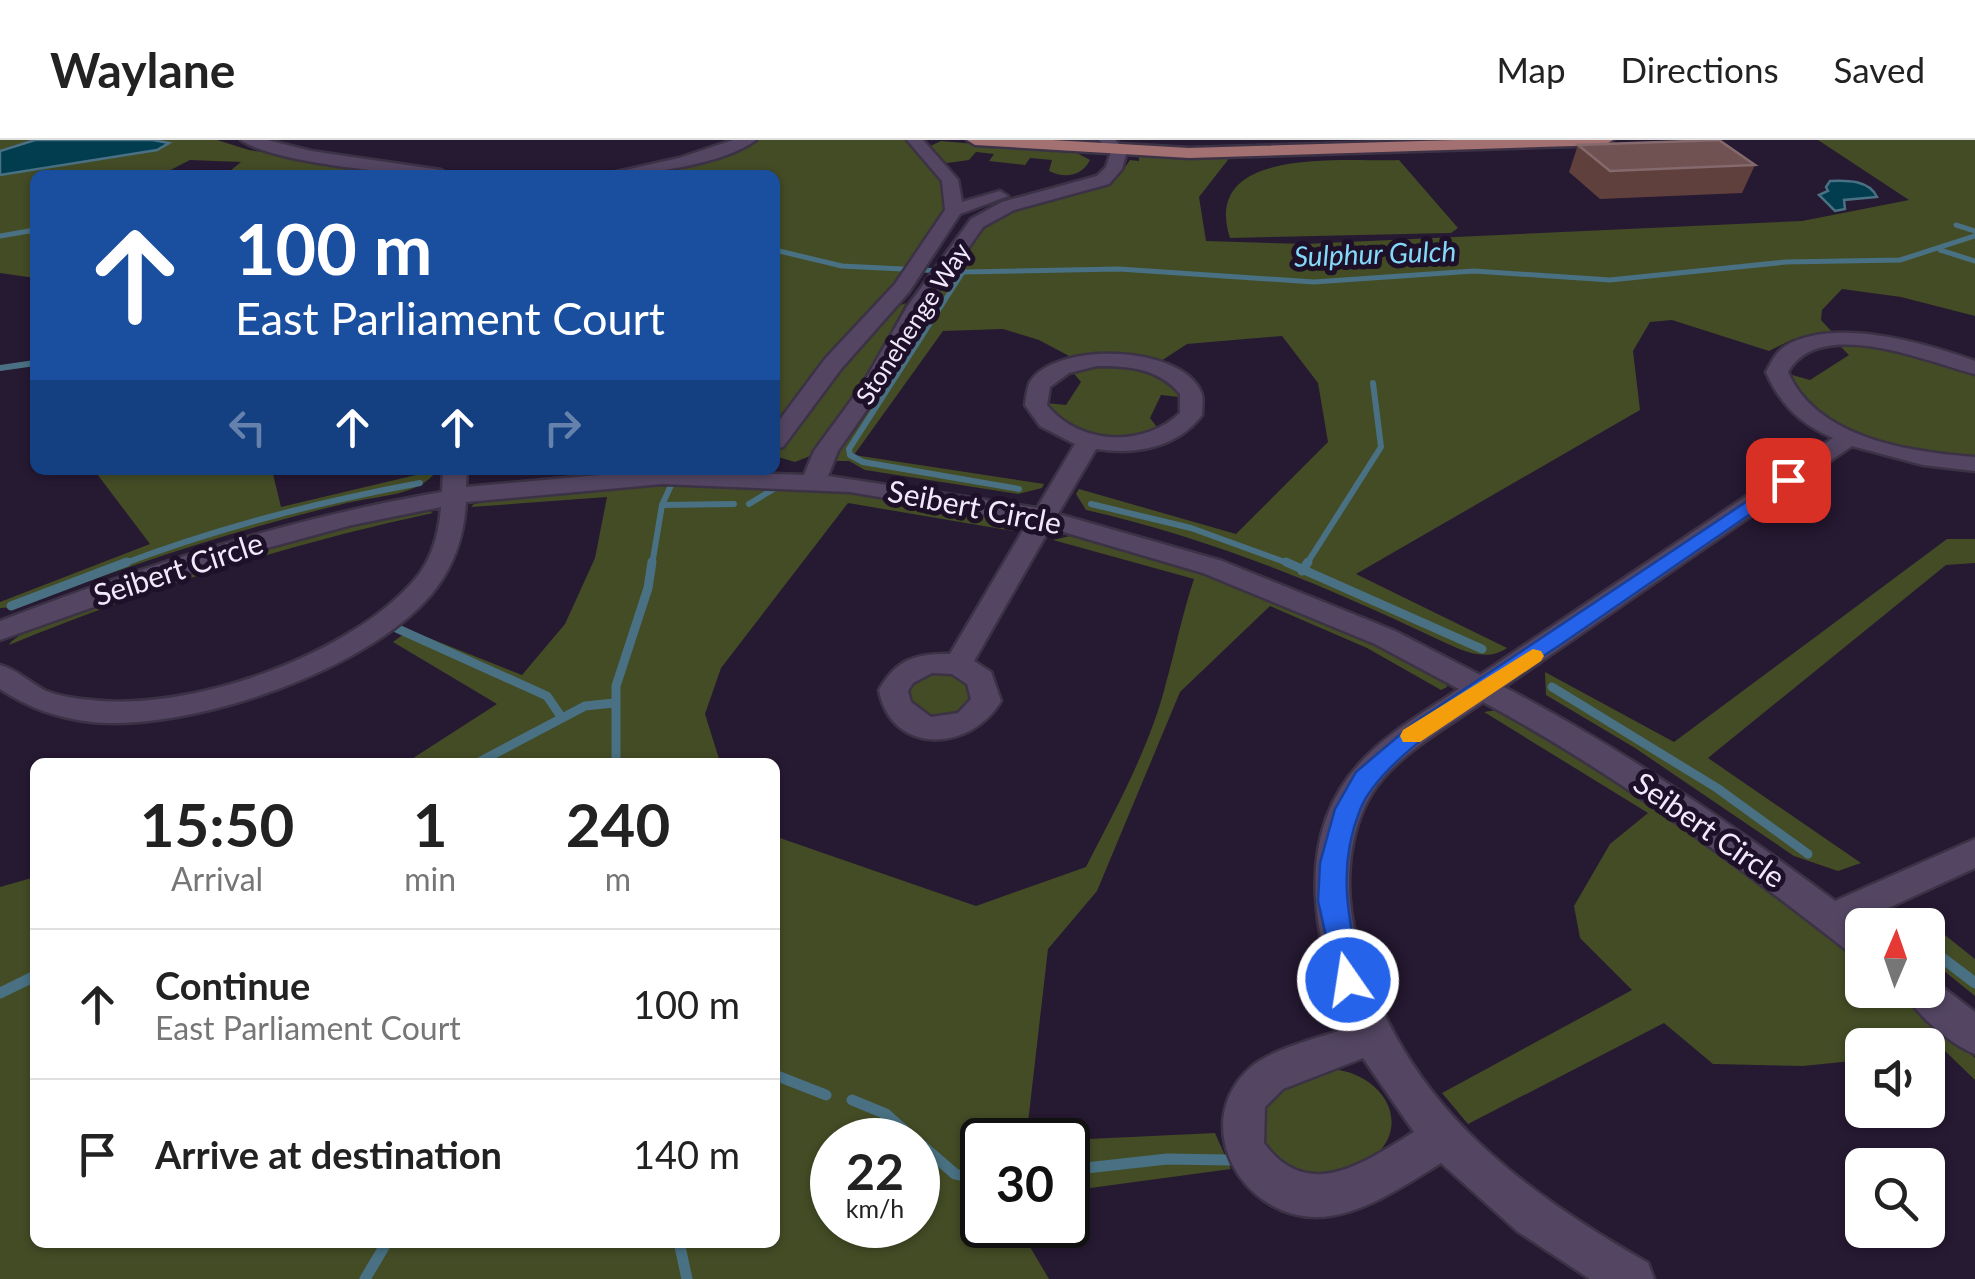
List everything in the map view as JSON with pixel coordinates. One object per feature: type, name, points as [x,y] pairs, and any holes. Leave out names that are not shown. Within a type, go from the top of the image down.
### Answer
[{"type":"main road","points":[[975,140],[1262,152],[1605,140]]},
{"type":"main road","points":[[1105,144],[1330,140]]},
{"type":"street","points":[[249,140],[310,156],[407,170]]},
{"type":"street","points":[[639,170],[682,162],[748,140]]},
{"type":"street","points":[[916,140],[950,180],[954,210]]},
{"type":"street","name":"Stonehenge Way","points":[[780,435],[825,373],[902,288],[954,210],[1074,180],[1092,167],[1105,144]]},
{"type":"street","name":"Stonehenge Way","points":[[814,480],[826,451],[871,388],[928,290],[977,223],[990,214],[1103,180],[1114,169],[1105,144]]},
{"type":"street","points":[[1975,368],[1918,349],[1872,341],[1819,342],[1785,354],[1777,372],[1785,392],[1810,416],[1850,437],[1914,457],[1975,464]]},
{"type":"street","points":[[1097,360],[1136,362],[1170,374],[1191,393],[1191,415],[1170,433],[1132,443],[1089,440],[1054,426],[1036,405],[1040,384],[1062,368],[1097,360]]},
{"type":"street","points":[[1632,1279],[1581,1250],[1517,1203],[1444,1138],[1404,1091],[1371,1037],[1342,962],[1332,901],[1333,863],[1340,828],[1356,792],[1375,768],[1414,734],[1850,437]]},
{"type":"street","points":[[958,664],[1089,440]]},
{"type":"street","name":"Seibert Circle","points":[[0,631],[214,554],[347,518],[454,483],[540,485],[751,475],[921,493],[1044,517],[1134,540],[1238,574],[1359,624],[1486,687],[1630,772],[1845,926]]},
{"type":"street","points":[[0,675],[14,687],[42,700],[112,711],[172,708],[254,687],[358,640],[406,606],[428,580],[448,546],[454,483]]},
{"type":"street","points":[[1834,917],[1975,853]]},
{"type":"street","points":[[1943,1008],[1975,1036]]},
{"type":"street","points":[[1371,1037],[1269,1076],[1254,1086],[1239,1112],[1239,1126],[1250,1159],[1273,1183],[1291,1192],[1320,1196],[1366,1180],[1444,1138]]},
{"type":"green space","points":[[0,140],[217,140],[249,150],[380,170],[231,170],[241,162],[190,160],[171,170],[30,170],[30,277],[0,273]]},
{"type":"green space","points":[[756,140],[905,140],[945,185],[944,212],[915,259],[815,371],[780,421],[780,170],[658,170],[694,163]]},
{"type":"green space","points":[[1818,140],[1975,140],[1975,316],[1901,297],[1842,289],[1822,310],[1821,320],[1833,333],[1793,339],[1769,351],[1672,320],[1650,322],[1633,351],[1640,410],[1356,574],[1507,648],[1498,653],[1480,655],[1461,650],[1264,564],[1176,534],[1086,510],[1076,494],[1079,489],[1236,534],[1328,442],[1318,383],[1282,336],[1187,344],[1161,361],[1115,353],[1071,357],[1039,340],[1003,329],[943,331],[854,455],[1044,484],[1042,488],[1018,494],[865,470],[849,461],[837,461],[836,455],[935,292],[988,221],[1026,205],[1103,186],[1119,176],[1130,160],[1139,161],[1139,156],[1231,156],[1199,197],[1206,241],[1304,244],[1802,221],[1909,200]]},
{"type":"green space","points":[[941,141],[1077,153],[1090,160],[1078,173],[1067,175],[1049,171],[1052,160],[1030,158],[1025,165],[989,161],[994,154],[976,152],[969,160],[947,163],[928,147]]},
{"type":"green space","points":[[1399,160],[1458,228],[1451,233],[1230,238],[1226,208],[1236,187],[1256,173],[1314,161]]},
{"type":"green space","points":[[906,303],[871,368],[810,456],[795,462],[780,458],[780,448],[834,375],[896,307]]},
{"type":"green space","points":[[1838,344],[1881,346],[1975,373],[1975,460],[1886,445],[1823,419],[1804,401],[1785,373],[1810,380],[1849,355]]},
{"type":"green space","points":[[1117,363],[1159,373],[1178,390],[1179,397],[1161,395],[1150,418],[1160,431],[1129,438],[1100,436],[1046,410],[1046,403],[1066,405],[1081,382],[1071,370]]},
{"type":"green space","points":[[98,475],[273,475],[281,507],[416,475],[433,475],[396,494],[263,525],[140,563],[18,607],[0,608],[0,602],[150,544]]},
{"type":"green space","points":[[741,486],[923,500],[991,514],[1011,523],[1013,531],[848,503],[721,668],[705,714],[719,758],[413,758],[497,704],[393,642],[409,630],[522,675],[565,624],[595,558],[607,497],[471,507],[527,494],[610,487]]},
{"type":"green space","points":[[427,510],[433,513],[218,570],[9,645],[49,622],[215,562],[309,535]]},
{"type":"green space","points":[[1074,535],[1201,572],[1323,619],[1446,678],[1447,687],[1441,690],[1367,648],[1270,606],[1180,692],[1097,891],[1048,949],[1029,1118],[960,1118],[960,1248],[1031,1248],[1049,1279],[0,1279],[0,887],[30,878],[30,1248],[780,1248],[780,838],[976,906],[1086,867],[1151,730],[1194,579],[1053,540]]},
{"type":"green space","points":[[1947,539],[1975,539],[1975,563],[1946,565],[1708,758],[1861,863],[1838,871],[1794,856],[1635,748],[1546,695],[1545,672],[1674,742]]},
{"type":"green space","points":[[923,672],[961,674],[975,694],[968,709],[939,721],[911,712],[904,687]]},
{"type":"green space","points":[[1503,709],[1596,767],[1687,828],[1845,947],[1845,1008],[1919,1008],[1942,1028],[1845,1028],[1845,1062],[1803,1066],[1713,1064],[1664,1023],[1468,1124],[1442,1093],[1632,990],[1580,938],[1574,906],[1610,844],[1648,813],[1484,712]]},
{"type":"green space","points":[[1945,935],[1975,959],[1975,996],[1945,972]]},
{"type":"green space","points":[[1945,1031],[1975,1058],[1975,1080],[1945,1051]]},
{"type":"green space","points":[[1331,1069],[1350,1073],[1380,1092],[1392,1121],[1380,1151],[1363,1165],[1309,1180],[1265,1154],[1259,1105],[1270,1090]]},
{"type":"green space","points":[[1215,1133],[1231,1169],[1090,1188],[1090,1139]]},
{"type":"water","points":[[35,140],[169,143],[157,150],[0,175],[0,151]]},
{"type":"water","points":[[1830,181],[1863,184],[1877,197],[1844,200],[1845,209],[1835,211],[1819,195],[1828,191]]},
{"type":"building","points":[[1719,140],[1755,165],[1610,171],[1578,145]]},
{"type":"waterway","points":[[1956,225],[1975,231]]},
{"type":"waterway","name":"Sulphur Gulch","points":[[0,236],[30,231]]},
{"type":"waterway","name":"Sulphur Gulch","points":[[963,272],[1119,269],[1314,282],[1474,271],[1610,280],[1786,262],[1900,260],[1975,236]]},
{"type":"waterway","points":[[1940,250],[1975,261]]},
{"type":"waterway","name":"Sulphur Gulch","points":[[780,251],[842,266],[963,272]]},
{"type":"waterway","points":[[929,325],[963,272]]},
{"type":"waterway","points":[[930,323],[849,449],[850,455],[863,462],[1019,489]]},
{"type":"waterway","points":[[0,368],[30,364]]},
{"type":"waterway","points":[[1306,565],[1381,447],[1373,383]]},
{"type":"waterway","points":[[662,505],[676,475]]},
{"type":"waterway","points":[[120,565],[268,517],[420,483]]},
{"type":"waterway","points":[[749,504],[777,487]]},
{"type":"waterway","points":[[662,505],[734,504]]},
{"type":"waterway","points":[[1091,504],[1191,528],[1292,565]]},
{"type":"waterway","points":[[652,565],[662,505]]},
{"type":"waterway","points":[[11,606],[127,562]]},
{"type":"waterway","points":[[616,758],[616,686],[648,588],[652,562]]},
{"type":"waterway","points":[[1286,562],[1292,565]]},
{"type":"waterway","points":[[1292,565],[1303,570]]},
{"type":"waterway","points":[[1303,570],[1306,565]]},
{"type":"waterway","points":[[1303,570],[1482,649]]},
{"type":"waterway","points":[[385,623],[547,696],[562,718]]},
{"type":"waterway","points":[[1552,687],[1717,788],[1808,854]]},
{"type":"waterway","points":[[487,758],[585,706],[614,703]]},
{"type":"waterway","points":[[1945,960],[1975,983]]},
{"type":"waterway","points":[[0,993],[30,978]]},
{"type":"waterway","points":[[780,1077],[826,1095]]},
{"type":"waterway","points":[[852,1100],[890,1118]]},
{"type":"waterway","points":[[1090,1168],[1167,1159],[1230,1160]]},
{"type":"waterway","points":[[940,1161],[960,1175]]},
{"type":"waterway","points":[[365,1279],[383,1248]]},
{"type":"waterway","points":[[680,1248],[687,1279]]},
{"type":"slow traffic","points":[[1411,736],[1533,656]]},
{"type":"route","points":[[1348,980],[1331,881],[1336,843],[1365,778],[1423,728],[1788,480]]}]
